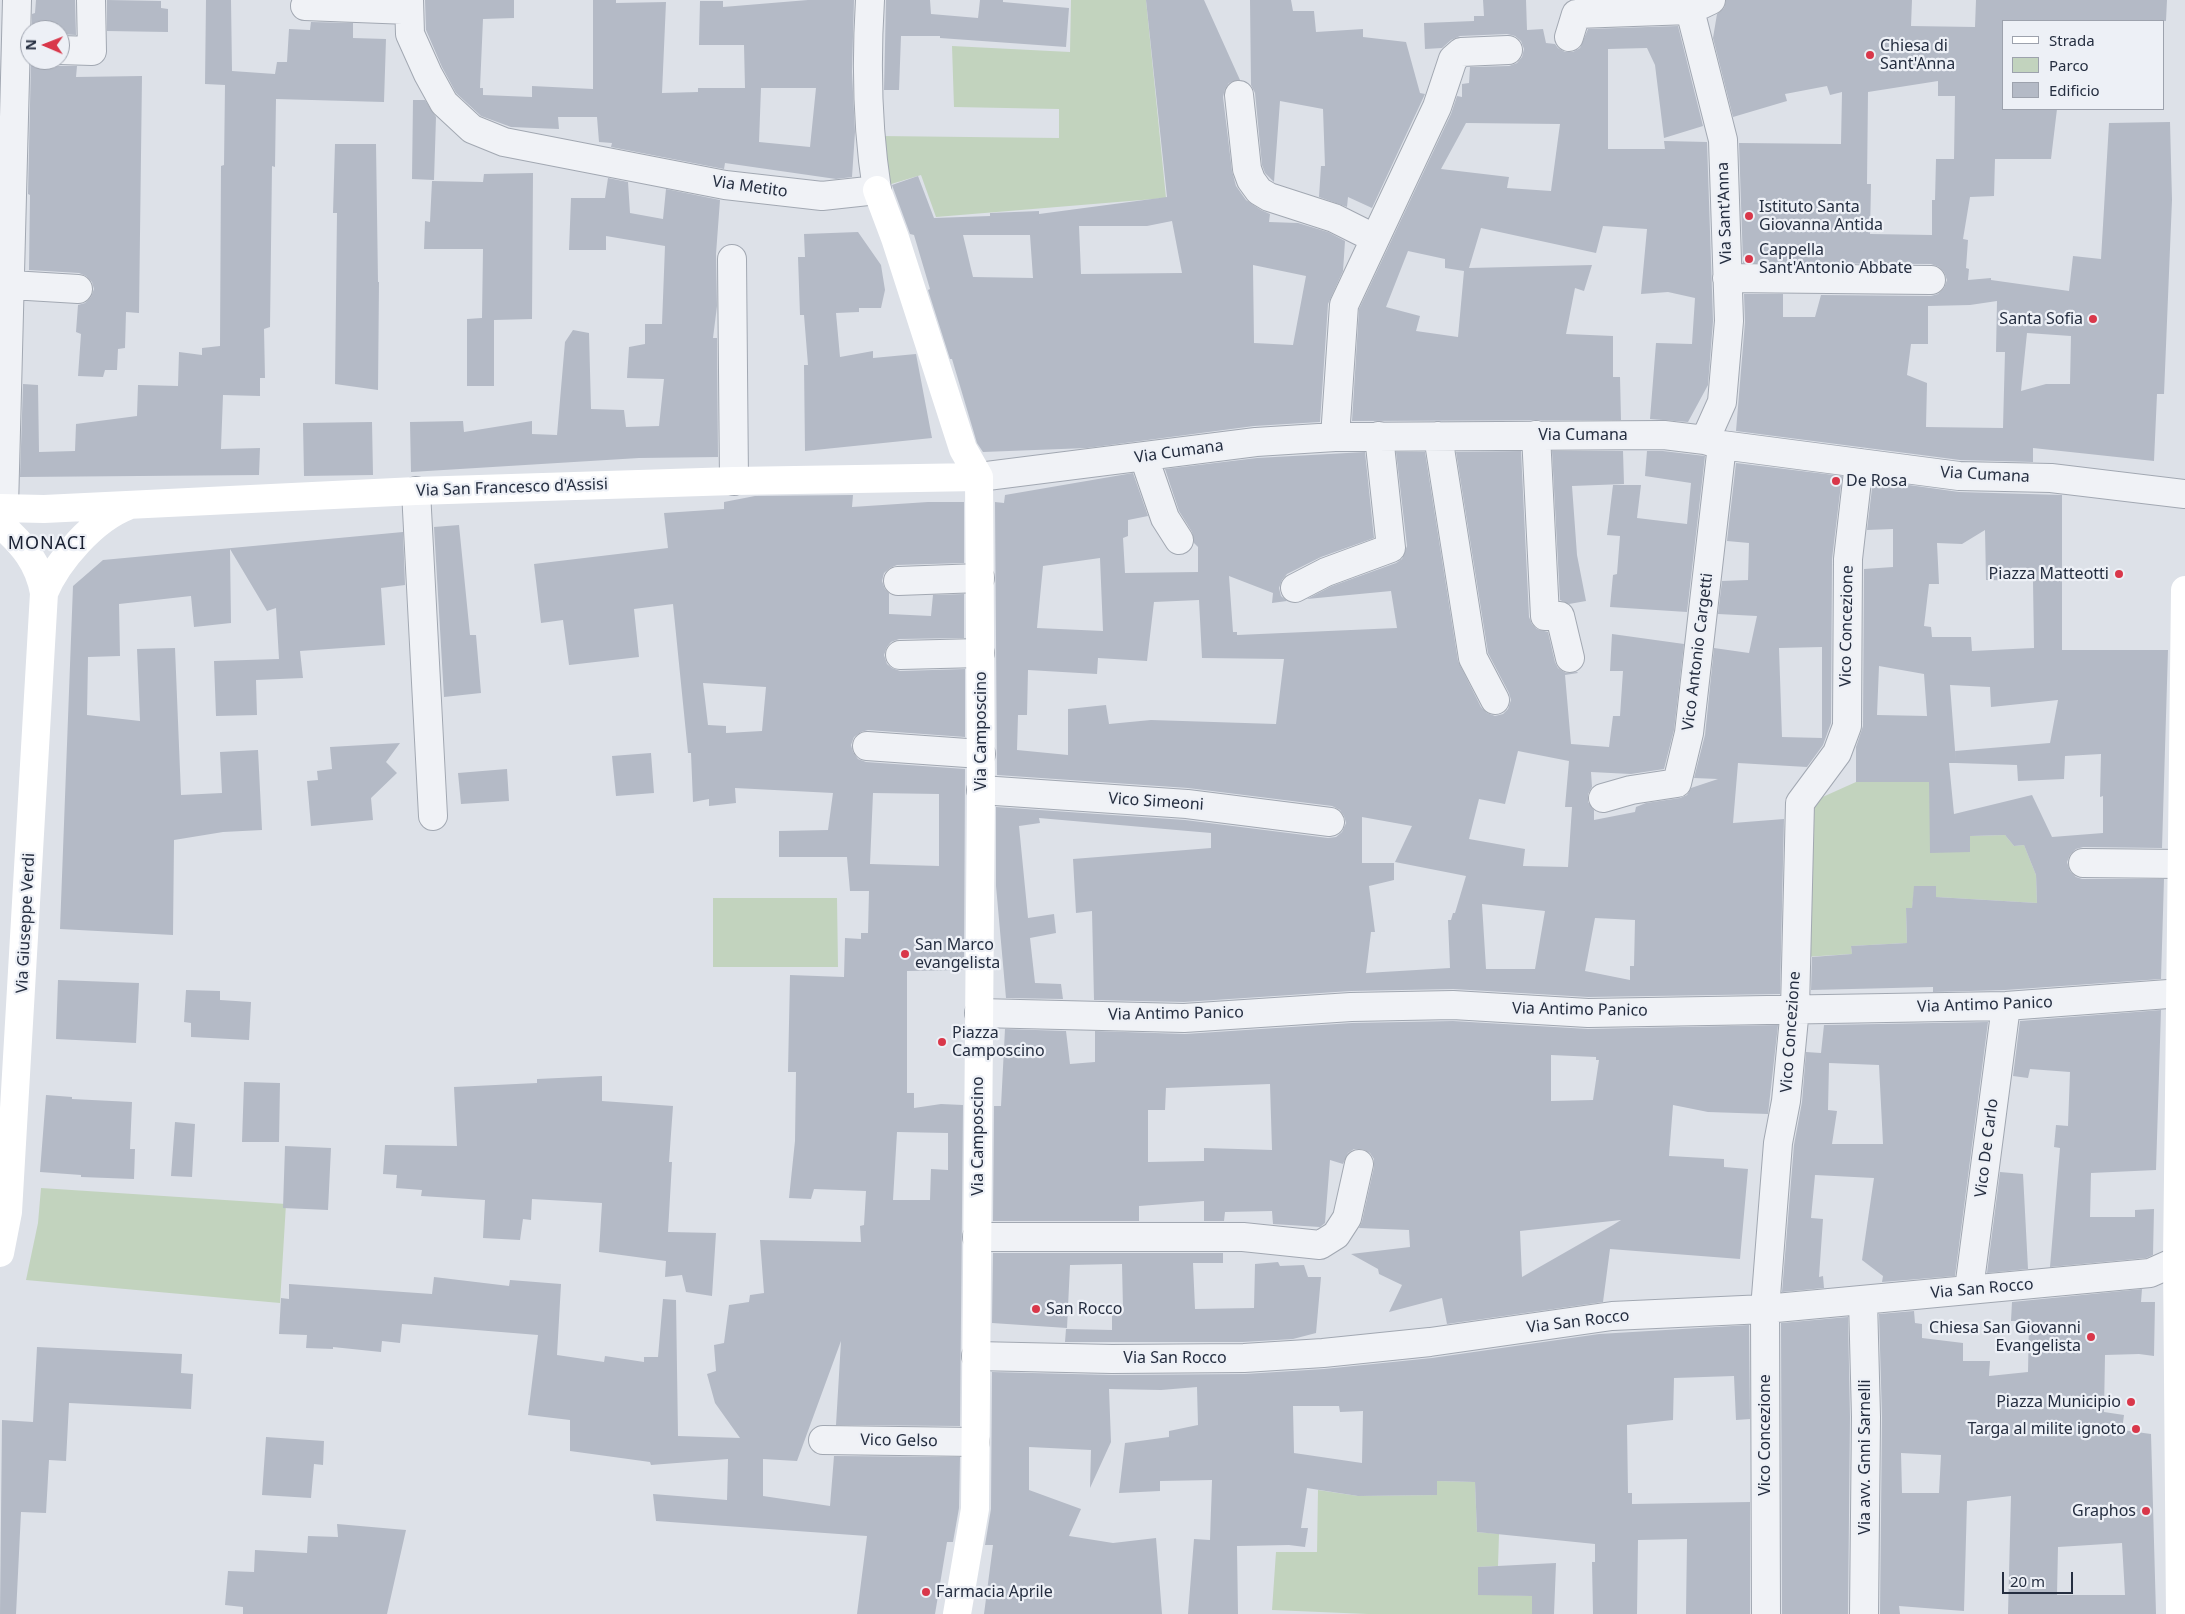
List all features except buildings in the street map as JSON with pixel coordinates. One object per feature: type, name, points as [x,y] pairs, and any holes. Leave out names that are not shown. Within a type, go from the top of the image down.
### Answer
[{"type":"street","points":[[17,0],[20,25]]},
{"type":"street","points":[[70,50],[92,51],[91,0]]},
{"type":"street","points":[[870,0],[866,62],[870,148],[877,190],[895,238],[963,449],[979,477]]},
{"type":"street","points":[[305,6],[409,5]]},
{"type":"street","name":"Via Metito","points":[[409,5],[410,34],[428,74],[444,103],[472,129],[504,142],[725,185],[822,196],[877,190]]},
{"type":"street","points":[[1568,37],[1576,14],[1700,5]]},
{"type":"street","name":"Via Sant'Anna","points":[[1700,5],[1723,140],[1728,278],[1729,321],[1722,402],[1714,443]]},
{"type":"street","points":[[1335,436],[1344,305],[1436,107],[1453,59],[1461,52],[1508,50]]},
{"type":"street","points":[[22,70],[1,513],[26,549],[46,566]]},
{"type":"street","points":[[1239,95],[1247,169],[1258,191],[1269,197],[1334,218],[1374,238]]},
{"type":"street","points":[[732,259],[734,481]]},
{"type":"street","points":[[1728,278],[1931,280]]},
{"type":"street","points":[[11,285],[78,289]]},
{"type":"street","points":[[1536,435],[1545,616],[1560,616],[1570,658]]},
{"type":"street","name":"Via Cumana","points":[[979,477],[1256,442],[1335,436],[1664,435],[1959,476],[2051,478],[2185,494]]},
{"type":"street","points":[[1295,588],[1326,572],[1391,548],[1379,436]]},
{"type":"street","points":[[1438,436],[1473,658],[1495,700]]},
{"type":"street","name":"Vico Antonio Cargetti","points":[[1603,798],[1631,790],[1677,784],[1689,733],[1714,443]]},
{"type":"street","points":[[1144,457],[1164,518],[1179,540]]},
{"type":"street","name":"Vico Concezione","points":[[1766,1614],[1765,1310],[1778,1143],[1786,1101],[1795,1008],[1800,803],[1837,752],[1846,726],[1848,559],[1859,463]]},
{"type":"street","name":"Via San Francesco d'Assisi","points":[[1,513],[44,509],[416,491],[734,481],[979,477]]},
{"type":"street","name":"Via Camposcino","points":[[957,1614],[975,1509],[981,790],[979,477]]},
{"type":"street","points":[[416,491],[433,816]]},
{"type":"street","points":[[46,566],[99,522],[114,512],[132,505]]},
{"type":"street","points":[[44,509],[34,529],[33,553],[46,566]]},
{"type":"street","name":"Via Giuseppe Verdi","points":[[0,1253],[8,1212],[44,593],[41,577],[46,566]]},
{"type":"street","points":[[898,581],[980,578]]},
{"type":"street","points":[[2180,1614],[2182,1539],[2182,864],[2185,590]]},
{"type":"street","points":[[900,655],[980,653]]},
{"type":"street","points":[[867,746],[981,754]]},
{"type":"street","name":"Vico Simeoni","points":[[981,790],[1187,804],[1330,822]]},
{"type":"street","points":[[2082,863],[2182,864]]},
{"type":"street","name":"Via Antimo Panico","points":[[979,1013],[1184,1018],[1352,1007],[1453,1005],[1588,1013],[1795,1008],[2006,1006],[2182,992]]},
{"type":"street","name":"Vico De Carlo","points":[[1969,1289],[2006,1006]]},
{"type":"street","points":[[977,1238],[1243,1237],[1320,1245],[1336,1235],[1347,1218],[1359,1164]]},
{"type":"street","name":"Via San Rocco","points":[[976,1356],[1112,1359],[1244,1358],[1430,1342],[1612,1316],[1765,1310],[1969,1289],[2150,1274],[2181,1260]]},
{"type":"street","name":"Via avv. Gnni Sarnelli","points":[[1863,1300],[1866,1417],[1864,1614]]},
{"type":"street","name":"Vico Gelso","points":[[823,1440],[976,1442]]},
{"type":"green space","points":[[1071,0],[1146,0],[1166,198],[936,217],[921,175],[888,185],[879,136],[1059,138],[1059,109],[954,107],[952,46],[1070,52]]},
{"type":"green space","points":[[1856,782],[1929,782],[1969,852],[1970,836],[2005,835],[2014,846],[2024,845],[2036,875],[2037,903],[1936,897],[1936,886],[1915,886],[1912,908],[1906,908],[1907,943],[1851,946],[1852,954],[1804,957],[1807,804]]},
{"type":"green space","points":[[713,898],[837,898],[838,967],[713,967]]},
{"type":"green space","points":[[41,1188],[286,1204],[280,1303],[26,1280],[38,1223]]},
{"type":"green space","points":[[1437,1481],[1475,1482],[1477,1532],[1499,1534],[1498,1566],[1478,1567],[1478,1594],[1532,1596],[1532,1614],[1368,1614],[1272,1610],[1276,1552],[1317,1552],[1318,1490],[1358,1496],[1437,1495]]},
{"type":"place","name":"Chiesa di Sant'Anna","points":[[1870,55]]},
{"type":"place","name":"Istituto Santa Giovanna Antida","points":[[1749,216]]},
{"type":"place","name":"Cappella Sant'Antonio Abbate","points":[[1749,259]]},
{"type":"place","name":"Santa Sofia","points":[[2093,319]]},
{"type":"place","name":"De Rosa","points":[[1836,481]]},
{"type":"place","name":"Piazza Matteotti","points":[[2119,574]]},
{"type":"place","name":"San Marco evangelista","points":[[905,954]]},
{"type":"place","name":"Piazza Camposcino","points":[[942,1042]]},
{"type":"place","name":"San Rocco","points":[[1036,1309]]},
{"type":"place","name":"Chiesa San Giovanni Evangelista","points":[[2091,1337]]},
{"type":"place","name":"Piazza Municipio","points":[[2131,1402]]},
{"type":"place","name":"Targa al milite ignoto","points":[[2136,1429]]},
{"type":"place","name":"Graphos","points":[[2146,1511]]},
{"type":"place","name":"Farmacia Aprile","points":[[926,1592]]},
{"type":"district","name":"MONACI","points":[[47,544]]}]
